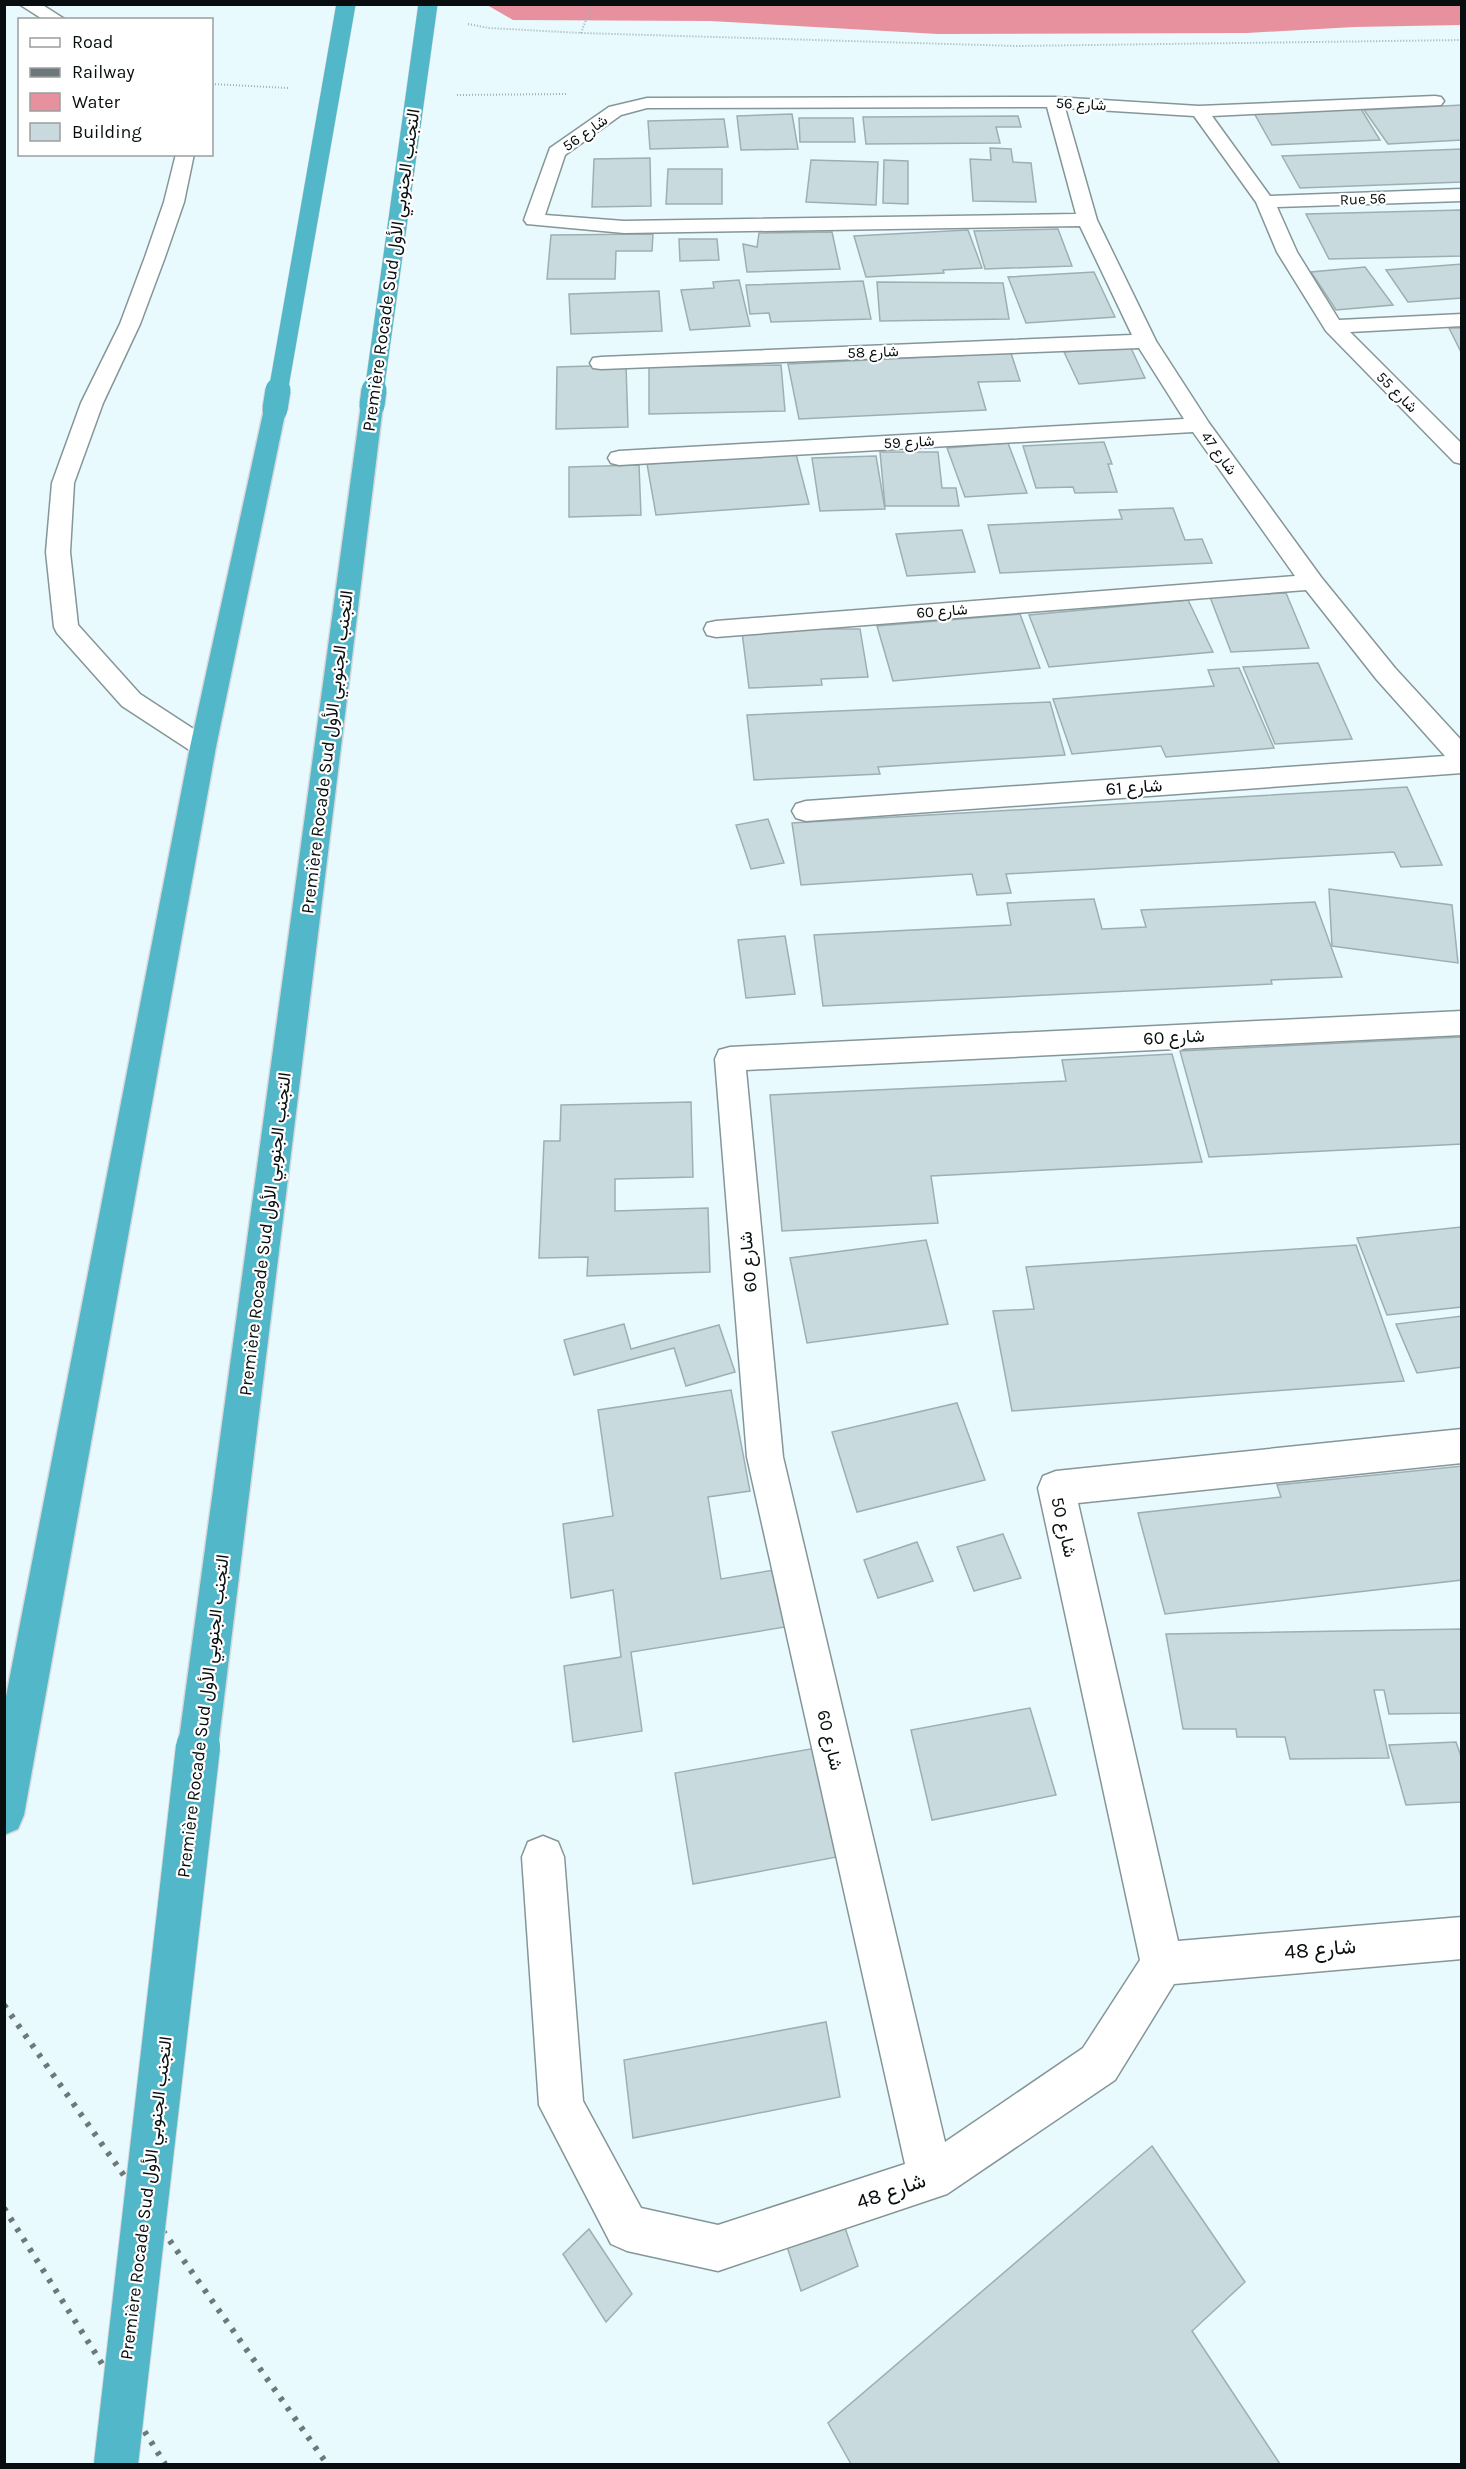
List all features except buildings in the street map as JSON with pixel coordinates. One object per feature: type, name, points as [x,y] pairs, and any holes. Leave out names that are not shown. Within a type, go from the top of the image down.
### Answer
[{"type":"highway","points":[[4,1815],[203,747],[275,409],[346,4]]},
{"type":"highway","name":"Première Rocade Sud التجنب الجنوبي الأول","points":[[116,2464],[198,1747],[372,405],[428,4]]},
{"type":"street","points":[[27,4],[54,18]]},
{"type":"street","name":"شارع 56","points":[[1087,220],[624,227],[534,220],[557,152],[615,111],[647,103],[1054,102],[1199,111],[1436,101]]},
{"type":"street","name":"شارع 47","points":[[1054,102],[1087,220],[1145,341],[1199,425],[1312,582],[1386,674],[1461,759]]},
{"type":"street","points":[[1199,111],[1266,202]]},
{"type":"street","points":[[185,156],[174,202],[147,279],[130,324],[92,403],[63,483],[58,552],[66,627],[131,700],[203,747]]},
{"type":"street","name":"Rue 56","points":[[1266,202],[1461,195]]},
{"type":"street","name":"شارع 55","points":[[1266,202],[1287,252],[1333,327],[1461,455]]},
{"type":"street","points":[[1333,327],[1461,320]]},
{"type":"street","name":"شارع 58","points":[[602,363],[1145,341]]},
{"type":"street","name":"شارع 59","points":[[619,458],[1199,425]]},
{"type":"street","name":"شارع 60","points":[[716,629],[1312,582]]},
{"type":"street","name":"شارع 61","points":[[806,811],[1461,764]]},
{"type":"street","name":"شارع 60","points":[[932,2178],[765,1456],[730,1059],[1461,1023]]},
{"type":"street","name":"شارع 50","points":[[1162,1964],[1056,1488],[1461,1446]]},
{"type":"street","name":"شارع 48","points":[[543,1857],[561,2105],[627,2228],[718,2248],[932,2178],[1099,2064],[1162,1964],[1461,1938]]},
{"type":"path","points":[[581,33],[592,4]]},
{"type":"path","points":[[467,23],[489,28],[581,33],[1016,46],[1461,40]]},
{"type":"water","points":[[1461,4],[1461,25],[1354,27],[1247,33],[938,34],[710,21],[513,20],[487,5]]},
{"type":"railway","points":[[4,2005],[327,2464]]},
{"type":"railway","points":[[4,2208],[165,2464]]}]
